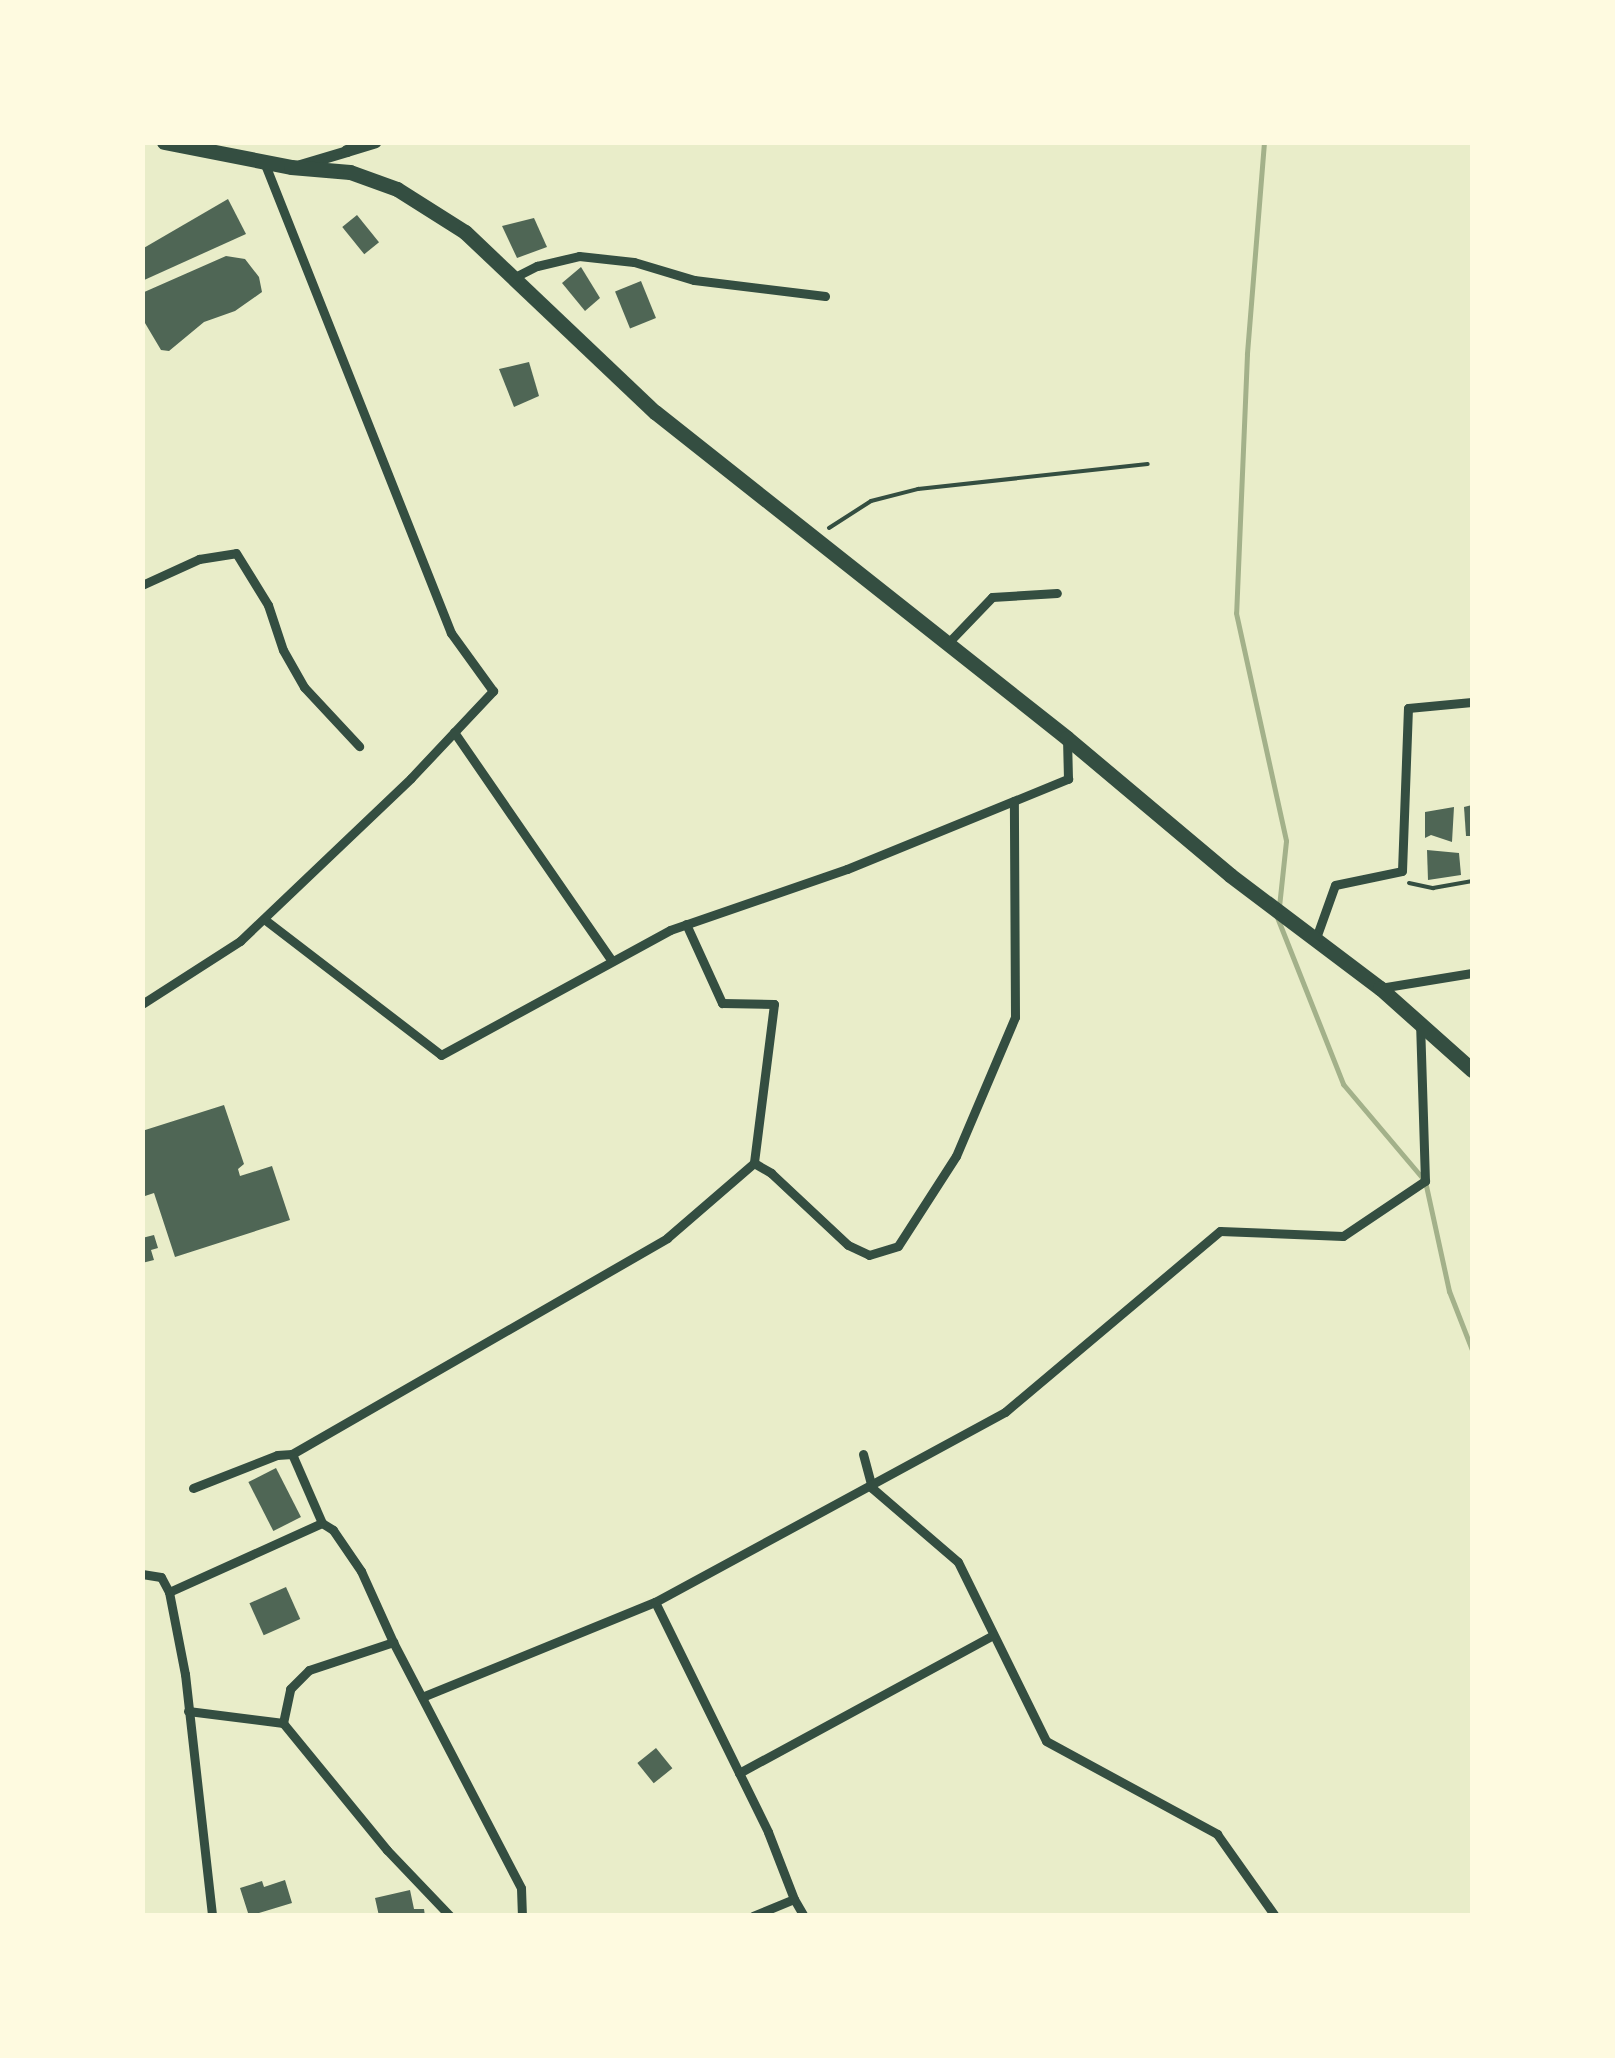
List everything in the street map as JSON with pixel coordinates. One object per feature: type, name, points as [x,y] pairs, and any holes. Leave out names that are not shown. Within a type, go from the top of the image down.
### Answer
[{"type":"main road","points":[[164,142],[291,167],[350,172],[397,189],[464,232],[655,412],[1067,738],[1230,876],[1380,988],[1472,1070]]},
{"type":"main road","points":[[347,151],[376,142]]},
{"type":"street","points":[[291,167],[347,151]]},
{"type":"street","points":[[328,170],[347,151]]},
{"type":"street","points":[[142,1004],[240,942],[493,691],[450,633],[264,162]]},
{"type":"street","points":[[513,278],[537,266],[580,256],[634,262],[694,280],[824,296]]},
{"type":"street","points":[[142,585],[216,554],[236,554],[250,568],[283,650],[304,688],[359,746]]},
{"type":"street","points":[[947,644],[992,597],[1056,593]]},
{"type":"street","points":[[1314,936],[1334,885],[1400,871],[1408,708],[1472,702]]},
{"type":"street","points":[[454,732],[612,962]]},
{"type":"street","points":[[264,919],[441,1055],[686,924],[848,869],[1068,779],[1067,738]]},
{"type":"street","points":[[754,1163],[848,1245],[869,1255],[898,1246],[956,1156],[1014,1016],[1014,801]]},
{"type":"street","points":[[193,1488],[277,1455],[292,1454],[667,1238],[754,1163],[774,1004],[722,1003],[686,924]]},
{"type":"street","points":[[1380,988],[1472,973]]},
{"type":"street","points":[[422,1697],[655,1602],[872,1488],[1005,1412],[1220,1231],[1344,1236],[1425,1181],[1420,1023]]},
{"type":"street","points":[[292,1454],[322,1522],[333,1530],[361,1571],[393,1642],[521,1888],[522,1916]]},
{"type":"street","points":[[863,1454],[872,1488],[958,1562],[1046,1741],[1217,1834],[1275,1916]]},
{"type":"street","points":[[169,1592],[322,1522]]},
{"type":"street","points":[[142,1574],[161,1577],[169,1592],[188,1711],[212,1916]]},
{"type":"street","points":[[655,1602],[804,1916]]},
{"type":"street","points":[[739,1773],[994,1635]]},
{"type":"street","points":[[283,1723],[290,1689],[309,1670],[393,1642]]},
{"type":"street","points":[[188,1711],[283,1723],[388,1850],[450,1916]]},
{"type":"street","points":[[753,1916],[794,1899]]},
{"type":"path","points":[[815,540],[838,519],[871,501],[918,488],[1148,464]]},
{"type":"path","points":[[1400,871],[1411,886],[1472,881]]},
{"type":"building","points":[[228,199],[246,234],[142,281],[142,249]]},
{"type":"building","points":[[357,215],[379,242],[364,254],[342,227]]},
{"type":"building","points":[[534,218],[547,247],[517,258],[502,226]]},
{"type":"building","points":[[226,256],[245,259],[259,277],[262,292],[235,311],[204,322],[169,351],[161,350],[142,318],[142,293]]},
{"type":"building","points":[[581,267],[600,298],[585,311],[562,283]]},
{"type":"building","points":[[641,281],[656,318],[630,329],[615,291]]},
{"type":"building","points":[[529,362],[539,396],[514,407],[499,369]]},
{"type":"building","points":[[1472,805],[1472,836],[1466,836],[1464,807]]},
{"type":"building","points":[[1454,807],[1452,842],[1431,835],[1425,838],[1425,812]]},
{"type":"building","points":[[1427,850],[1459,853],[1461,875],[1428,880]]},
{"type":"building","points":[[224,1105],[244,1164],[238,1169],[240,1176],[272,1166],[290,1220],[175,1257],[154,1193],[142,1197],[142,1131]]},
{"type":"building","points":[[154,1235],[158,1248],[151,1250],[154,1260],[142,1263],[142,1238]]},
{"type":"building","points":[[276,1468],[301,1517],[273,1531],[248,1482]]},
{"type":"building","points":[[286,1587],[300,1619],[264,1635],[249,1603]]},
{"type":"building","points":[[656,1748],[672,1768],[654,1783],[637,1763]]},
{"type":"building","points":[[285,1880],[292,1903],[249,1916],[240,1888],[262,1881],[264,1887]]},
{"type":"building","points":[[410,1890],[414,1909],[424,1909],[425,1916],[379,1916],[375,1898]]},
{"type":"waterway","points":[[1264,142],[1247,354],[1236,613],[1286,841],[1279,906]]},
{"type":"waterway","points":[[1277,917],[1343,1084],[1425,1181],[1449,1291],[1472,1350]]}]
